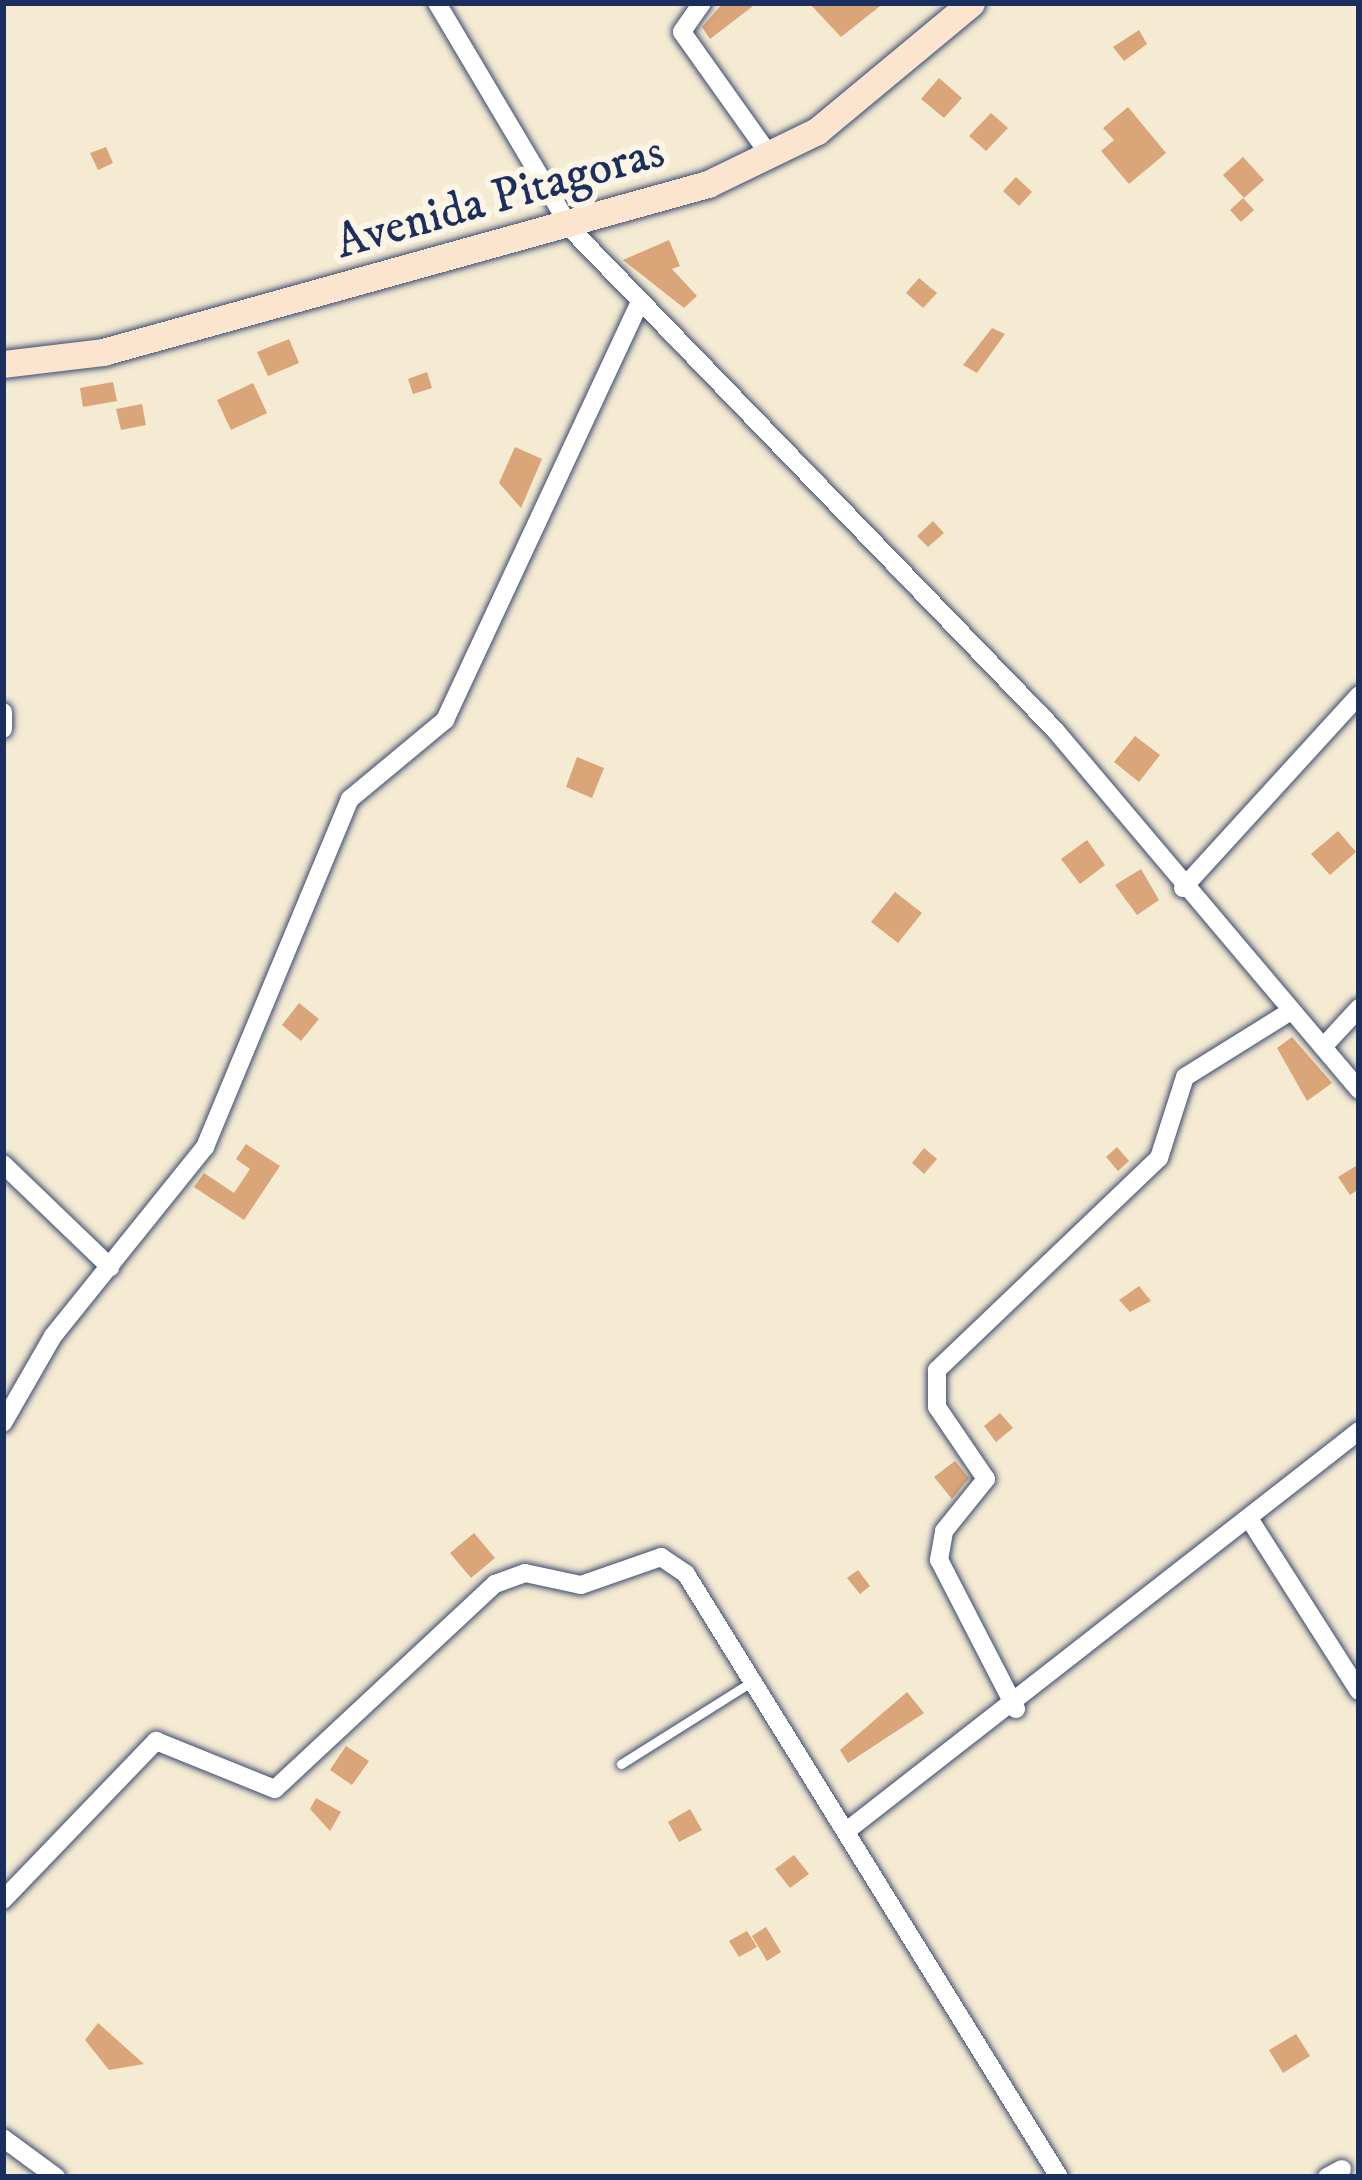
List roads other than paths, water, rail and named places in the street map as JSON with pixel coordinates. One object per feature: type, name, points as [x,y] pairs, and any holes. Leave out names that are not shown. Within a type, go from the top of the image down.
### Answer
[{"type":"main road","name":"Avenida Pitagoras","points":[[3,364],[103,352],[572,230],[817,131],[971,3]]},
{"type":"street","points":[[437,3],[572,230],[638,306],[784,442],[1055,730],[1183,888],[1359,1090]]},
{"type":"street","points":[[702,3],[682,32],[767,154]]},
{"type":"street","points":[[3,1423],[110,1267],[169,1202],[237,1086],[350,799],[445,720],[638,306]]},
{"type":"street","points":[[1183,888],[1359,694]]},
{"type":"street","points":[[3,712],[3,730]]},
{"type":"street","points":[[1323,1047],[1359,1008]]},
{"type":"street","points":[[1016,1709],[939,1560],[944,1531],[986,1479],[937,1407],[937,1370],[1159,1158],[1185,1077],[1291,1011]]},
{"type":"street","points":[[3,1164],[110,1267]]},
{"type":"street","points":[[849,1829],[1016,1709],[1359,1432]]},
{"type":"street","points":[[1250,1520],[1359,1691]]},
{"type":"street","points":[[3,1900],[156,1742],[249,1786],[290,1782],[359,1704],[510,1576],[581,1585],[649,1558],[674,1562],[849,1829],[1059,2177]]},
{"type":"street","points":[[3,2138],[56,2177]]},
{"type":"lane","points":[[622,1764],[751,1682]]}]
